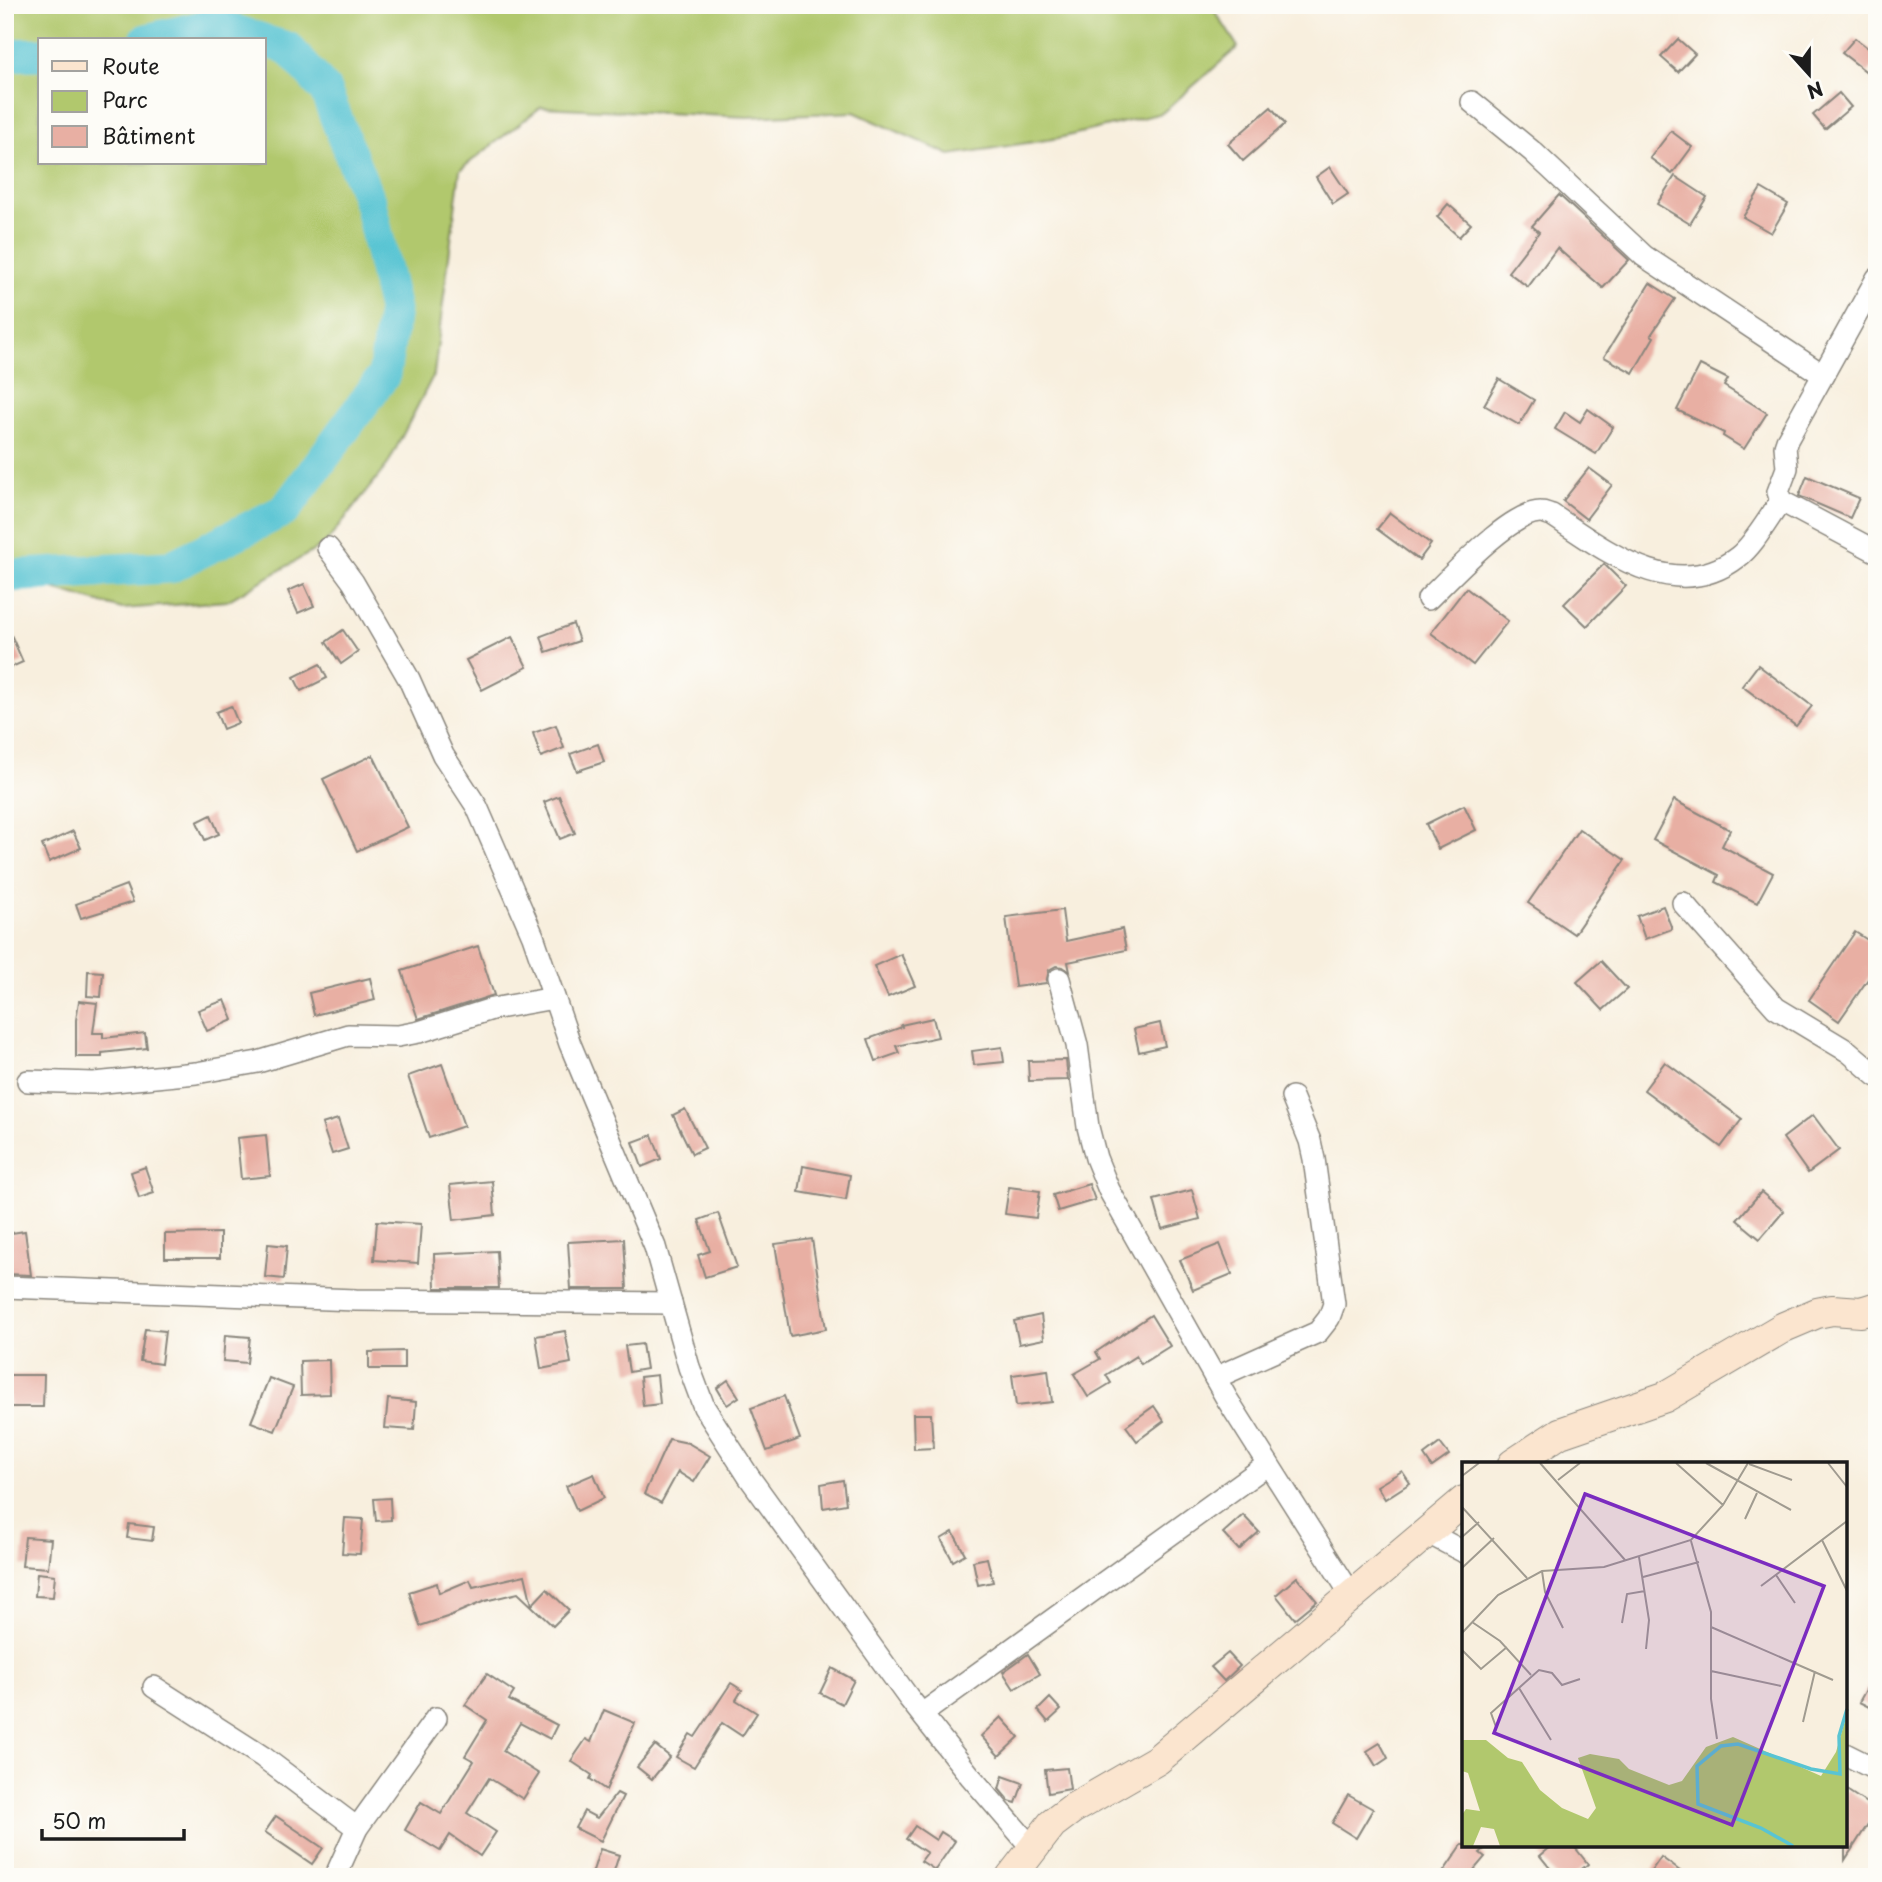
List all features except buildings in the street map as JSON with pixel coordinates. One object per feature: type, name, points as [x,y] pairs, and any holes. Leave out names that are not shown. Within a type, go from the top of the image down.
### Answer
[{"type":"main road","points":[[1516,1462],[1560,1433],[1665,1396],[1784,1327],[1817,1313],[1832,1310],[1861,1312],[1877,1307]]},
{"type":"main road","points":[[1011,1877],[1052,1824],[1072,1809],[1157,1760],[1462,1503]]},
{"type":"street","points":[[1472,102],[1533,152],[1644,256],[1823,375]]},
{"type":"street","points":[[1877,278],[1784,446],[1787,468],[1777,492],[1781,501],[1877,552]]},
{"type":"street","points":[[1428,600],[1495,535],[1530,514],[1552,514],[1611,555],[1641,569],[1674,576],[1703,574],[1724,567],[1741,555],[1781,501]]},
{"type":"street","points":[[328,548],[353,582],[409,679],[443,755],[477,807],[533,936],[570,1044],[656,1247],[689,1367],[704,1406],[749,1477],[922,1714],[1032,1848]]},
{"type":"street","points":[[1683,903],[1776,1008],[1849,1052],[1877,1076]]},
{"type":"street","points":[[1059,979],[1077,1045],[1088,1127],[1096,1158],[1110,1190],[1215,1378],[1352,1596]]},
{"type":"street","points":[[28,1081],[94,1083],[196,1073],[258,1062],[348,1035],[398,1036],[492,1009],[554,998]]},
{"type":"street","points":[[1215,1378],[1318,1332],[1329,1318],[1334,1304],[1314,1159],[1310,1141],[1292,1097]]},
{"type":"street","points":[[5,1287],[356,1300],[671,1303]]},
{"type":"street","points":[[922,1714],[1268,1464]]},
{"type":"street","points":[[1427,1532],[1462,1551]]},
{"type":"street","points":[[154,1687],[262,1757],[357,1828]]},
{"type":"street","points":[[335,1877],[357,1828],[436,1718]]},
{"type":"street","points":[[1847,1755],[1877,1770]]},
{"type":"green space","points":[[5,5],[1211,5],[1238,47],[1162,113],[1059,138],[950,155],[854,112],[747,117],[541,107],[460,170],[434,374],[388,464],[325,544],[227,601],[122,609],[16,578],[5,578]]},
{"type":"waterway","points":[[154,38],[214,24],[257,38]]},
{"type":"waterway","points":[[5,576],[170,567],[285,510],[384,375],[394,310],[370,203],[325,90],[288,48],[266,42]]},
{"type":"waterway","points":[[5,55],[38,54]]}]
